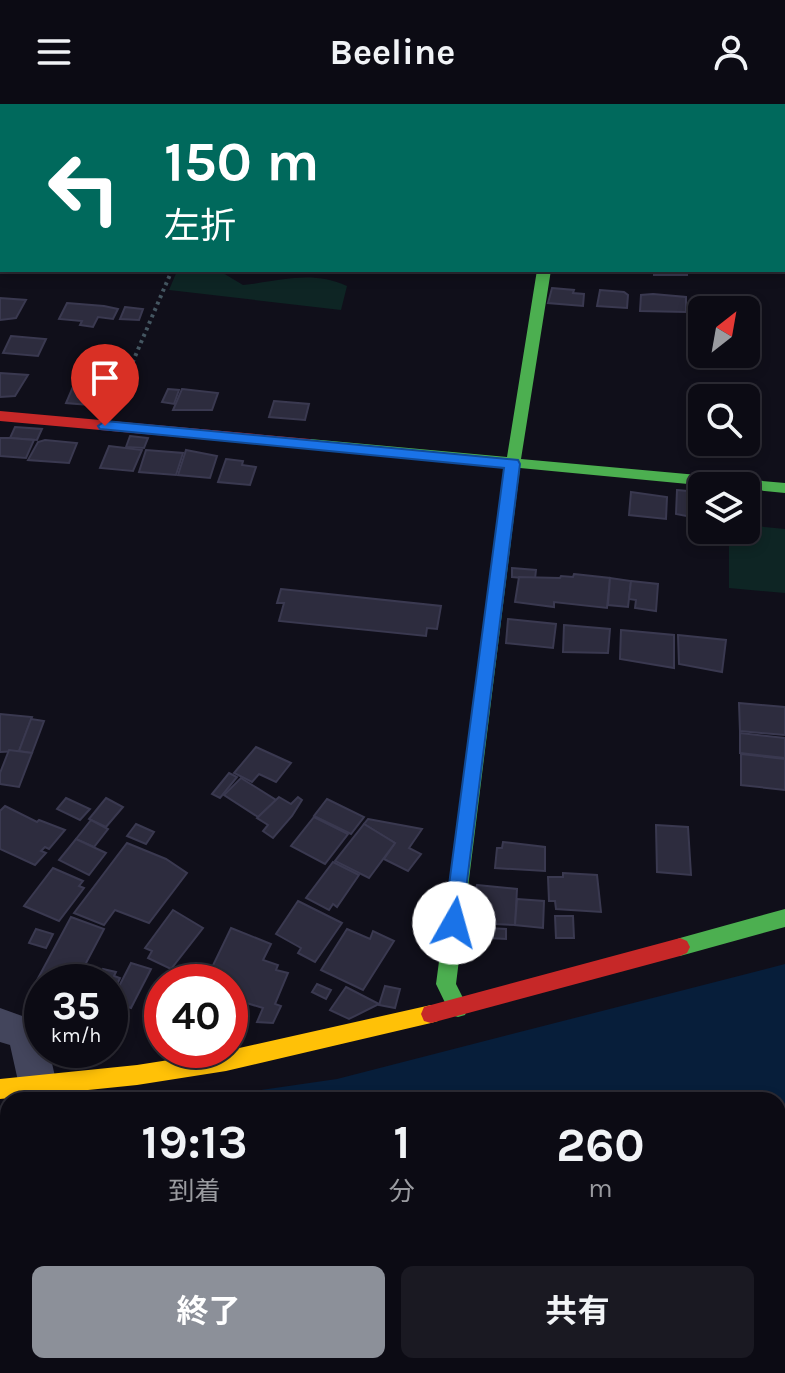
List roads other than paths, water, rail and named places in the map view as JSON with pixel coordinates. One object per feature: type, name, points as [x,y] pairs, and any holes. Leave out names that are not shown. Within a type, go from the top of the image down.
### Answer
[{"type":"street","points":[[458,1008],[446,984],[513,464],[544,272]]},
{"type":"street","points":[[0,416],[785,488]]},
{"type":"street","points":[[0,1025],[26,1034],[28,1090],[154,1073],[232,1061],[458,1008],[785,918]]},
{"type":"water","points":[[785,964],[785,1092],[247,1092],[337,1079]]}]
